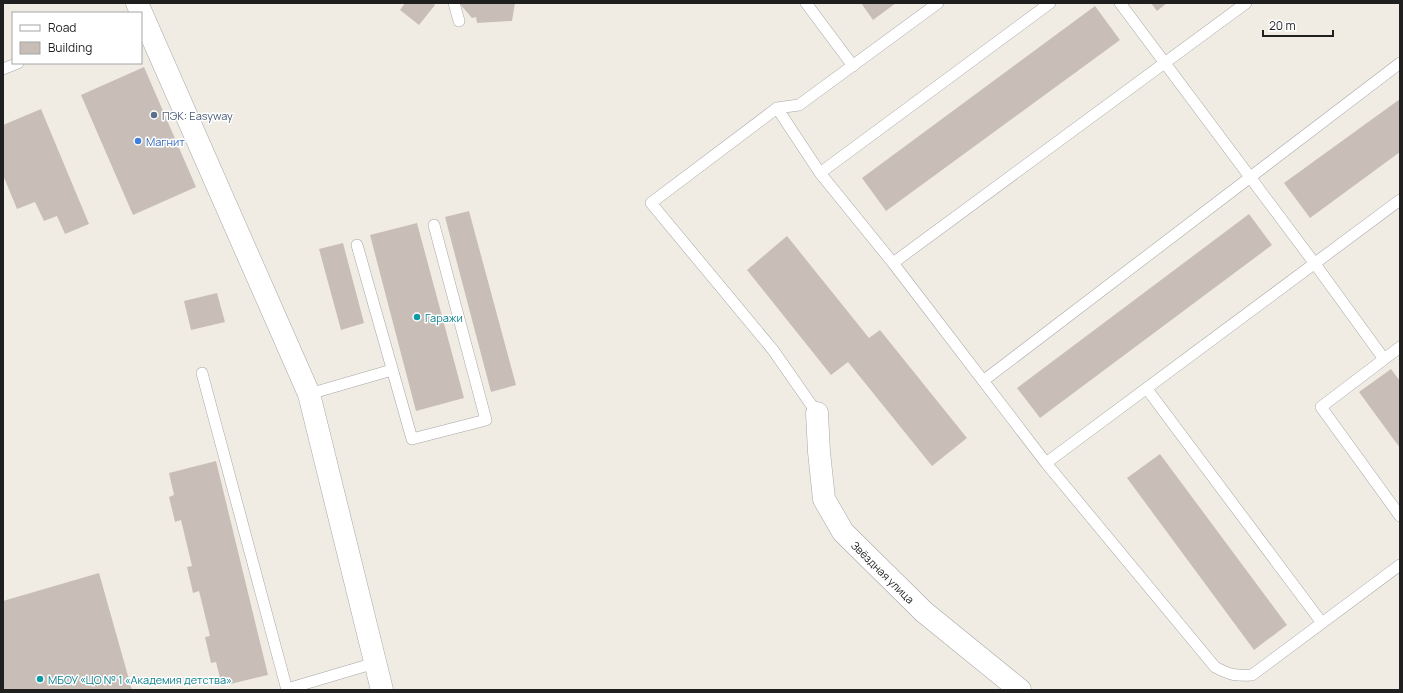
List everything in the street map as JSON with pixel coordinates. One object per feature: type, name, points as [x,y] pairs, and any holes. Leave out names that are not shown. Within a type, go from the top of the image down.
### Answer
[{"type":"street","points":[[142,18],[309,394],[382,690]]},
{"type":"street","name":"Звёздная улица","points":[[817,413],[824,499],[843,532],[924,612],[1020,690]]},
{"type":"lane","points":[[454,3],[459,21]]},
{"type":"lane","points":[[806,3],[852,66]]},
{"type":"lane","points":[[817,413],[773,350],[652,203],[777,108],[800,105],[938,3]]},
{"type":"lane","points":[[820,173],[1050,3]]},
{"type":"lane","points":[[1120,3],[1384,359]]},
{"type":"lane","points":[[893,263],[1246,3]]},
{"type":"lane","points":[[983,381],[1400,63]]},
{"type":"lane","points":[[3,69],[16,64]]},
{"type":"lane","points":[[777,108],[820,173],[893,263],[1046,463],[1215,667],[1229,675],[1241,676],[1252,674],[1400,565]]},
{"type":"lane","points":[[1046,463],[1400,200]]},
{"type":"lane","points":[[357,245],[412,439],[486,420],[434,225]]},
{"type":"lane","points":[[1400,347],[1321,407],[1400,516]]},
{"type":"lane","points":[[309,394],[392,370]]},
{"type":"lane","points":[[202,373],[287,690],[375,663]]},
{"type":"lane","points":[[1147,389],[1322,622]]},
{"type":"building","points":[[405,3],[433,3],[435,5],[419,25],[400,10]]},
{"type":"building","points":[[459,3],[515,3],[512,21],[477,23],[476,17],[472,18]]},
{"type":"building","points":[[861,3],[896,3],[873,20]]},
{"type":"building","points":[[1151,3],[1167,3],[1157,11]]},
{"type":"building","points":[[1095,6],[1120,40],[886,211],[862,178]]},
{"type":"building","name":"Магнит","points":[[144,67],[196,187],[133,215],[81,95]]},
{"type":"building","points":[[1400,99],[1400,152],[1310,218],[1284,183]]},
{"type":"building","points":[[41,109],[89,224],[65,234],[57,216],[44,221],[35,202],[17,209],[3,175],[3,125]]},
{"type":"building","name":"Гаражи","points":[[469,211],[516,385],[491,392],[445,217]]},
{"type":"building","points":[[1249,214],[1272,245],[1040,418],[1017,388]]},
{"type":"building","name":"Гаражи","points":[[417,223],[464,398],[416,411],[370,235]]},
{"type":"building","points":[[787,236],[869,338],[880,330],[967,438],[932,466],[848,362],[831,375],[747,270]]},
{"type":"building","points":[[343,243],[364,323],[341,330],[319,249]]},
{"type":"building","points":[[217,293],[225,322],[191,330],[184,301]]},
{"type":"building","points":[[1391,369],[1400,381],[1400,448],[1359,392]]},
{"type":"building","points":[[1160,454],[1287,625],[1254,650],[1127,478]]},
{"type":"building","points":[[216,461],[268,675],[222,686],[216,662],[211,663],[205,637],[210,636],[199,591],[193,593],[187,567],[192,566],[181,520],[175,522],[169,497],[174,495],[169,473]]},
{"type":"building","points":[[99,573],[132,690],[3,690],[3,601]]},
{"type":"place","name":"ПЭК: Easyway","points":[[154,115]]},
{"type":"place","name":"Магнит","points":[[138,141]]},
{"type":"place","name":"Гаражи","points":[[417,317]]},
{"type":"place","name":"МБОУ «ЦО № 1 «Академия детства»","points":[[40,679]]}]
